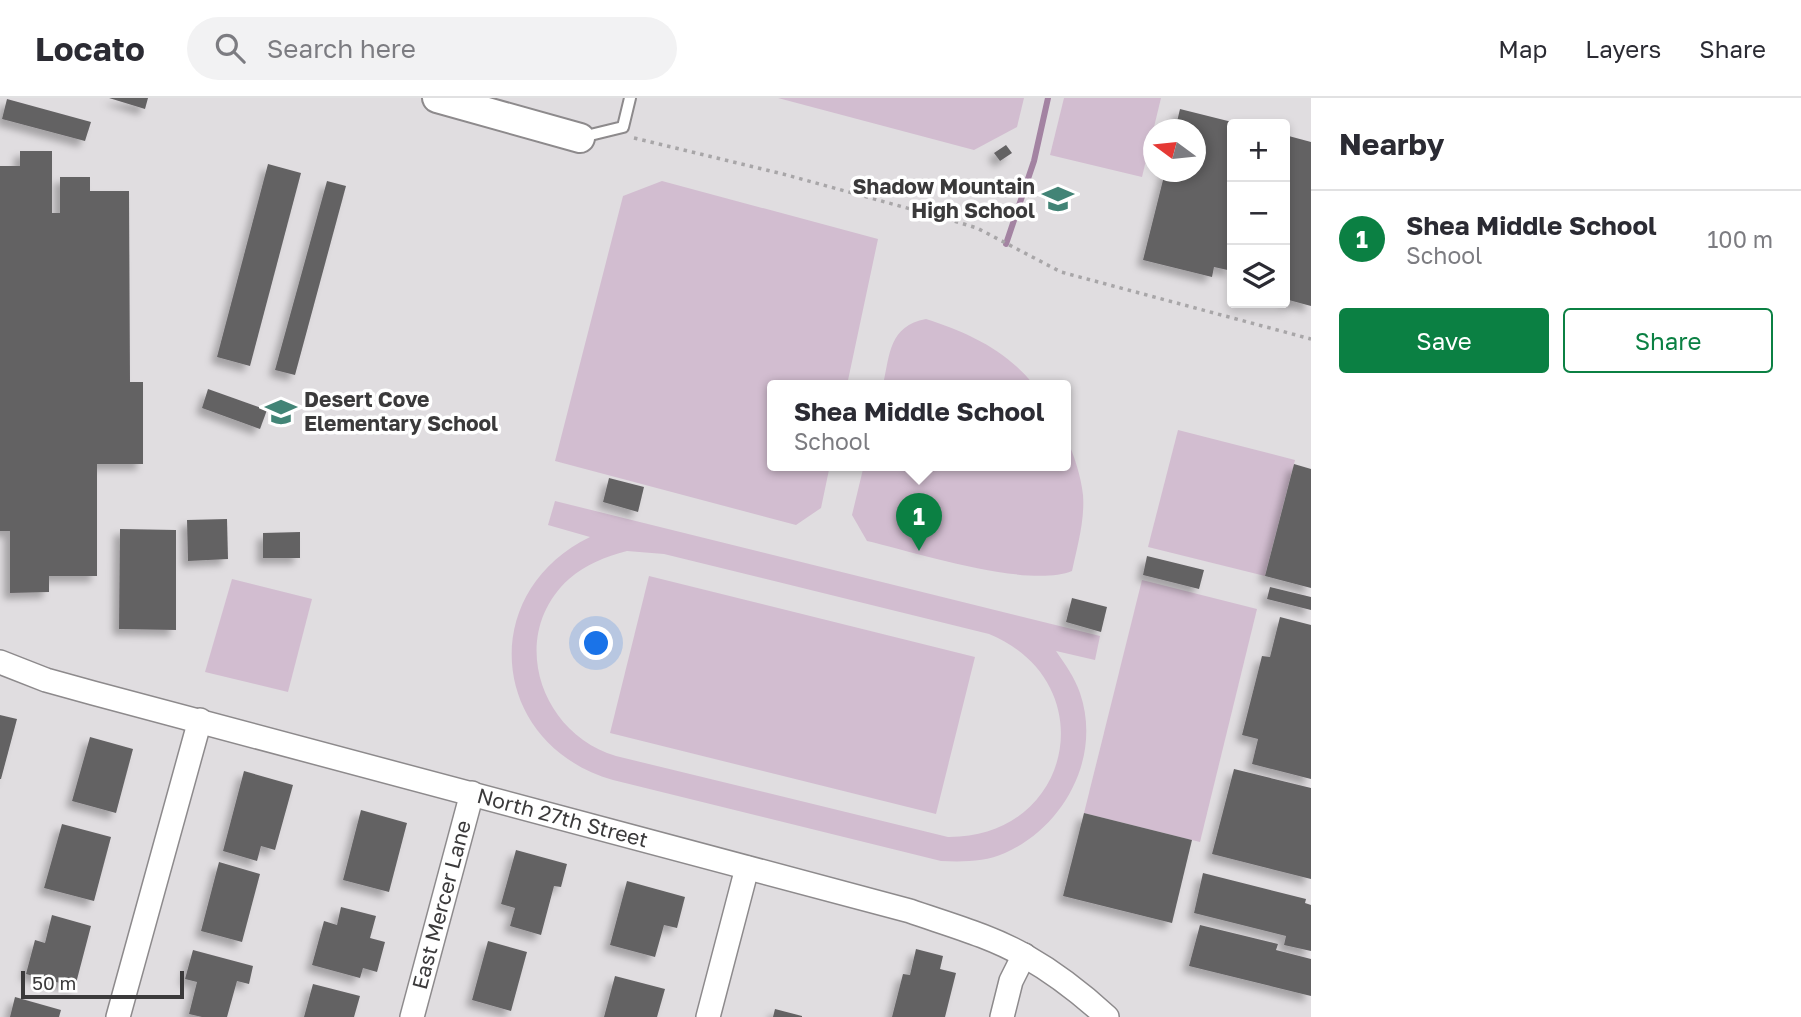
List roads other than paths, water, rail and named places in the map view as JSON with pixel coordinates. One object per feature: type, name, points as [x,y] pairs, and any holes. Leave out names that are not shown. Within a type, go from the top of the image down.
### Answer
[{"type":"street","points":[[437,98],[484,104],[580,138]]},
{"type":"street","name":"North 27th Street","points":[[0,662],[46,680],[910,911],[1024,955],[1076,990],[1107,1017]]},
{"type":"street","points":[[118,1017],[200,720]]},
{"type":"street","name":"East Mercer Lane","points":[[412,1017],[472,793]]},
{"type":"street","points":[[708,1017],[747,868]]},
{"type":"street","points":[[1002,1017],[1011,982],[1024,955]]},
{"type":"lane","points":[[580,138],[623,127],[630,98]]},
{"type":"waterway","points":[[1006,244],[1034,161],[1048,98]]},
{"type":"place","name":"Shadow Mountain High School","points":[[1058,199]]},
{"type":"place","name":"Desert Cove Elementary School","points":[[281,412]]},
{"type":"place","name":"Shea Middle School","points":[[919,551]]}]
